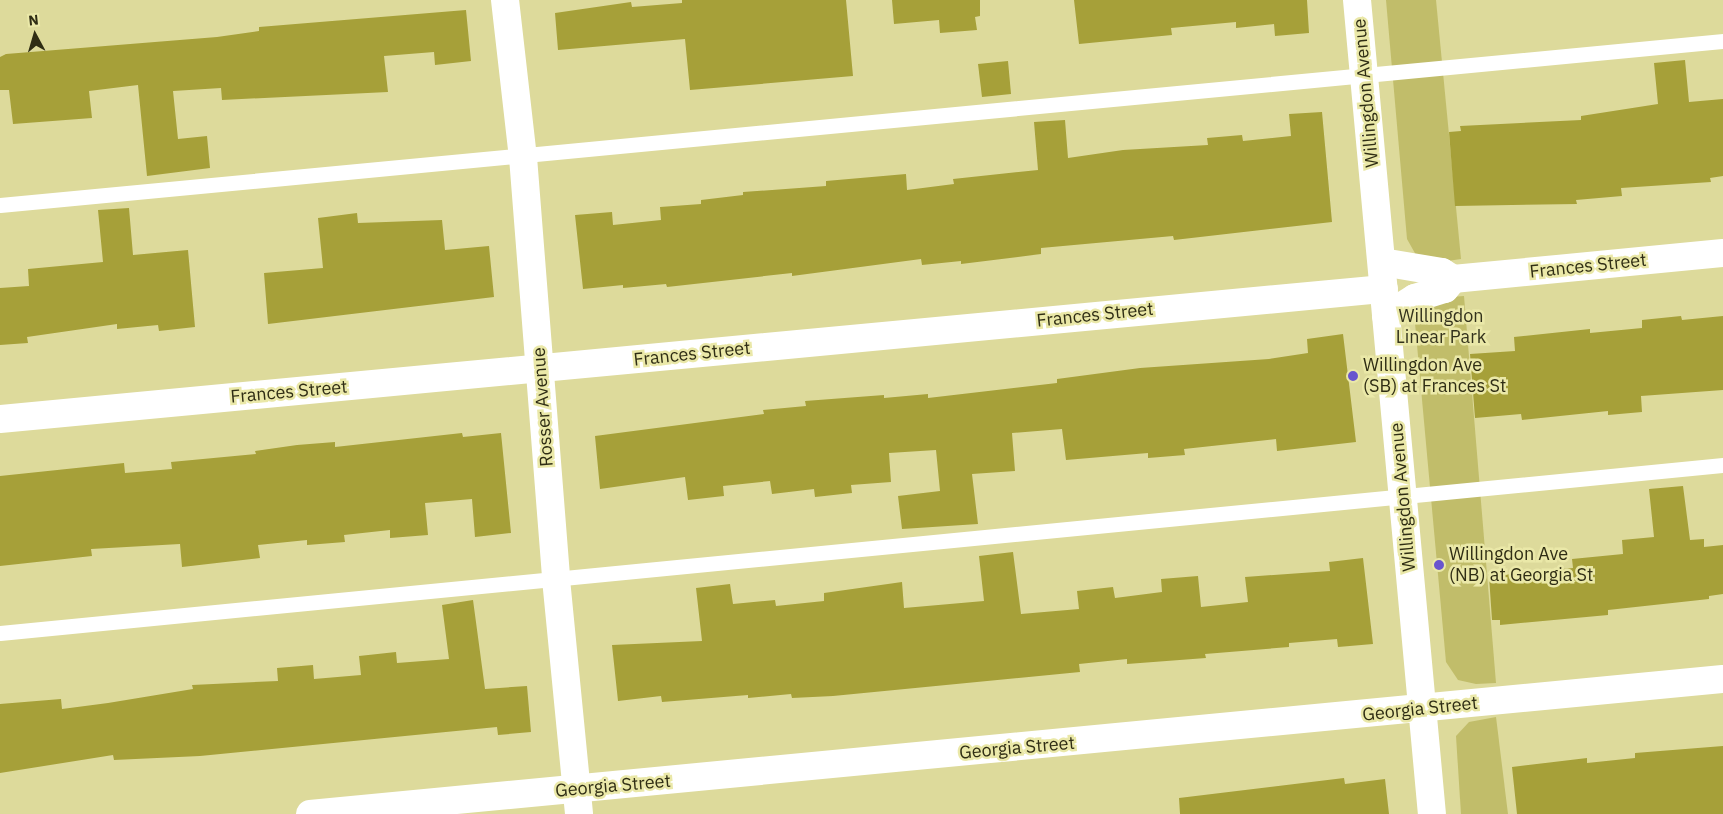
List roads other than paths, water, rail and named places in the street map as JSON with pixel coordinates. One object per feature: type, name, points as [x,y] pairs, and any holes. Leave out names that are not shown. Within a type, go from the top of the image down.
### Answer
[{"type":"street","name":"Rosser Avenue","points":[[504,0],[522,157],[541,369],[556,578],[578,802]]},
{"type":"street","name":"Willingdon Avenue","points":[[1357,0],[1432,814]]},
{"type":"street","name":"Frances Street","points":[[0,419],[541,369],[1383,276],[1442,272],[1453,280],[1723,253]]},
{"type":"street","name":"Frances Street","points":[[1386,316],[1415,298],[1445,289],[1453,280]]},
{"type":"street","name":"Georgia Street","points":[[310,814],[578,802],[1423,709],[1723,679]]},
{"type":"lane","points":[[0,205],[522,157],[1723,40]]},
{"type":"lane","points":[[0,633],[1723,466]]},
{"type":"place","name":"Willingdon Ave (SB) at Frances St","points":[[1353,376]]},
{"type":"place","name":"Willingdon Ave (NB) at Georgia St","points":[[1439,565]]},
{"type":"park label","name":"Willingdon Linear Park","points":[[1441,327]]}]
